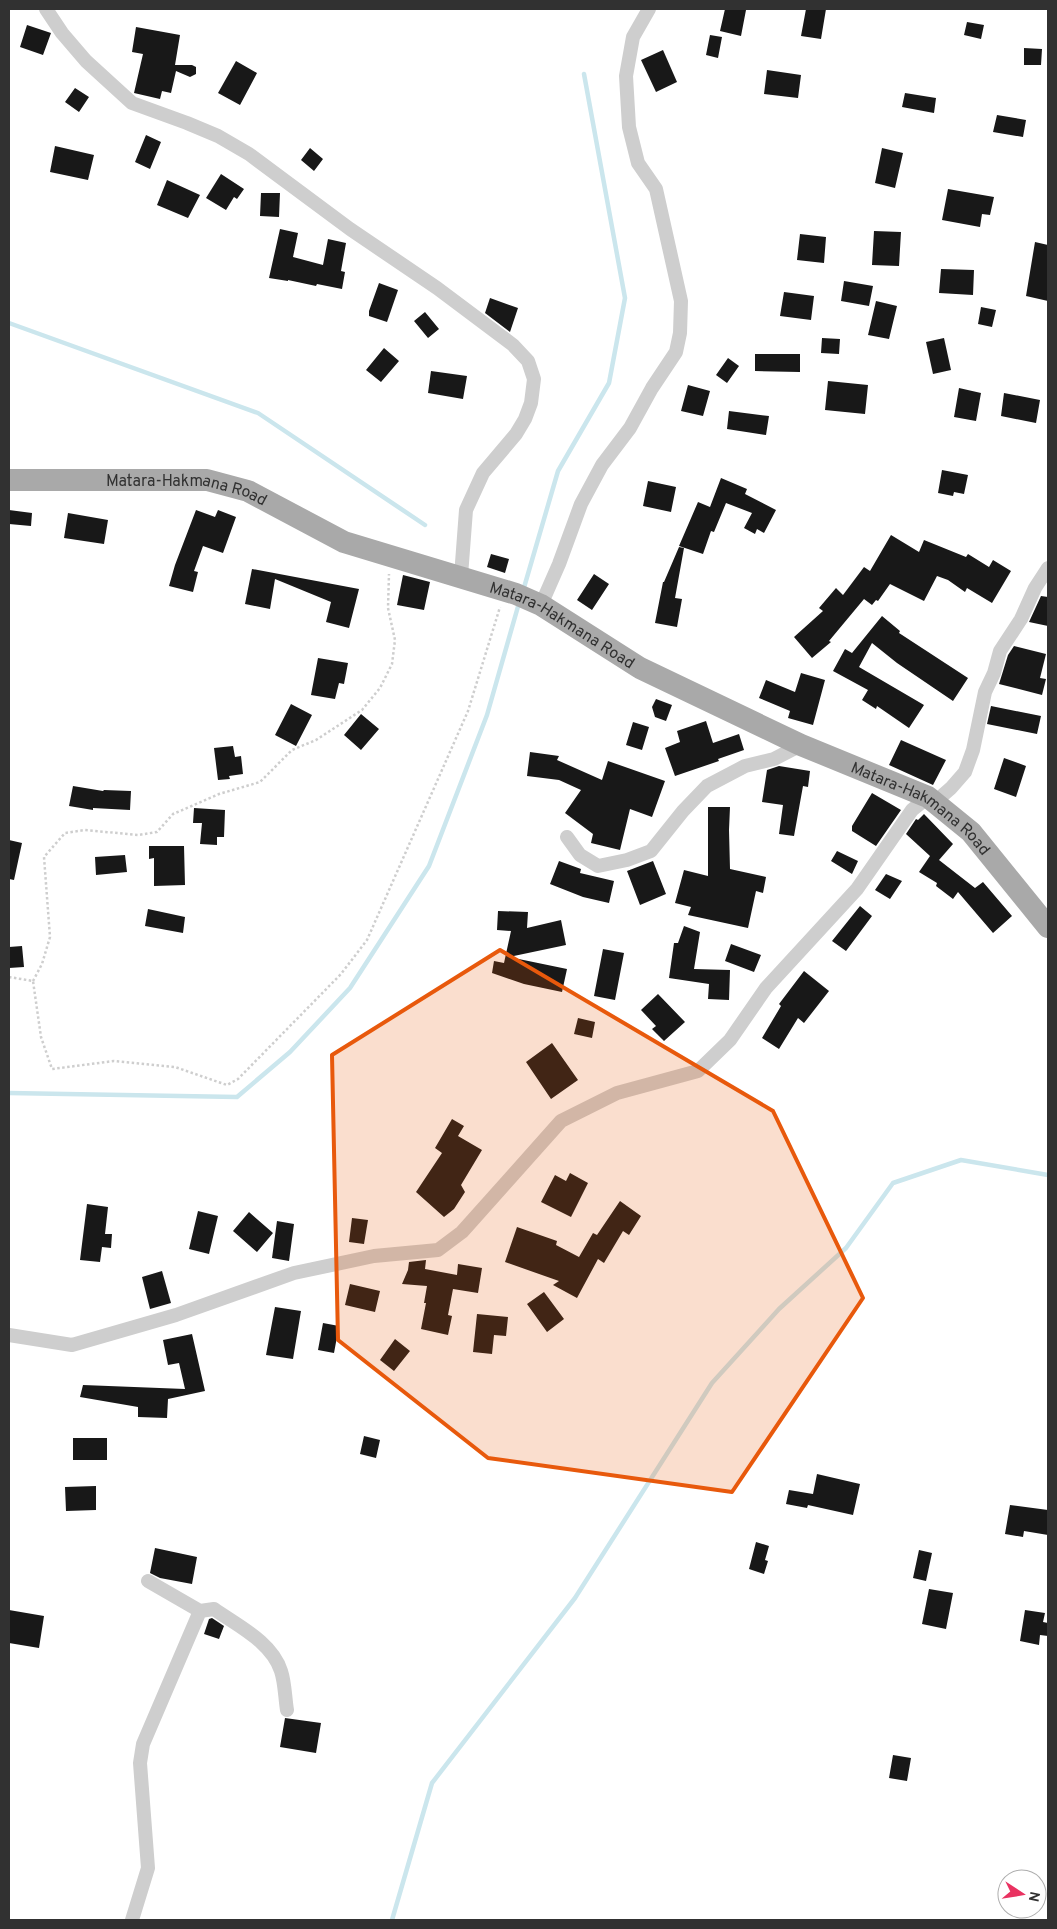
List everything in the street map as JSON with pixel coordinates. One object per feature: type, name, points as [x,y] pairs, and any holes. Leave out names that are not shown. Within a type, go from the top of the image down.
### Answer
[{"type":"main road","name":"Matara-Hakmana Road","points":[[9,480],[207,480],[248,492],[344,542],[511,591],[541,605],[640,668],[801,745],[931,800],[971,832],[1048,927]]},
{"type":"street","points":[[46,9],[62,33],[86,61],[132,103],[218,136],[249,154],[350,229],[437,288],[513,345],[528,361],[534,379],[531,403],[525,419],[516,434],[483,473],[466,510],[461,576]]},
{"type":"street","points":[[541,605],[559,564],[581,504],[602,465],[630,428],[652,388],[676,352],[680,333],[681,301],[656,188],[638,162],[629,127],[626,76],[633,37],[649,9]]},
{"type":"street","points":[[9,1335],[72,1345],[176,1315],[294,1273],[374,1256],[438,1250],[462,1232],[561,1122],[617,1093],[698,1071],[730,1040],[766,988],[857,889],[912,810],[951,788],[965,772],[973,750],[985,692],[994,673],[1000,651],[1021,620],[1035,588],[1048,568]]},
{"type":"street","points":[[567,837],[580,855],[598,866],[627,860],[651,851],[683,811],[707,786],[745,766],[774,759],[801,745]]},
{"type":"street","points":[[148,1581],[200,1611],[214,1609],[266,1645],[282,1672],[286,1710]]},
{"type":"street","points":[[132,1920],[148,1868],[140,1763],[143,1744],[200,1611]]},
{"type":"path","points":[[389,555],[388,608],[395,640],[392,664],[380,688],[362,710],[316,740],[292,750],[260,782],[219,794],[173,814],[157,832],[138,835],[85,830],[65,833],[44,857],[50,937],[42,964],[33,981],[41,1037],[52,1069],[114,1062],[174,1067],[227,1085],[238,1079],[341,974],[367,940],[468,711],[511,591]]},
{"type":"path","points":[[9,977],[33,981]]},
{"type":"highlighted area","points":[[500,950],[773,1111],[863,1298],[732,1492],[488,1458],[338,1340],[332,1055]]},
{"type":"building","points":[[725,9],[746,10],[741,36],[720,31]]},
{"type":"building","points":[[806,9],[826,9],[821,39],[801,36]]},
{"type":"building","points":[[967,22],[984,25],[981,39],[964,35]]},
{"type":"building","points":[[27,25],[51,33],[43,55],[20,47]]},
{"type":"building","points":[[136,27],[180,35],[175,65],[192,65],[196,67],[196,74],[190,77],[176,71],[171,93],[162,91],[160,99],[134,93],[143,54],[132,52]]},
{"type":"building","points":[[710,35],[722,37],[718,58],[706,55]]},
{"type":"building","points":[[1024,48],[1042,49],[1041,65],[1024,65]]},
{"type":"building","points":[[663,50],[677,82],[656,92],[641,60]]},
{"type":"building","points":[[236,61],[257,73],[240,105],[218,93]]},
{"type":"building","points":[[767,70],[801,75],[798,98],[764,94]]},
{"type":"building","points":[[75,88],[89,97],[79,112],[65,102]]},
{"type":"building","points":[[905,93],[936,98],[934,113],[902,107]]},
{"type":"building","points":[[997,115],[1026,120],[1023,137],[993,132]]},
{"type":"building","points":[[146,135],[161,142],[150,169],[135,162]]},
{"type":"building","points":[[55,146],[94,155],[88,180],[50,172]]},
{"type":"building","points":[[310,148],[323,159],[314,171],[301,160]]},
{"type":"building","points":[[882,148],[903,153],[895,188],[875,183]]},
{"type":"building","points":[[221,174],[244,189],[237,199],[234,197],[226,210],[206,198]]},
{"type":"building","points":[[167,180],[200,195],[188,218],[157,205]]},
{"type":"building","points":[[948,189],[994,197],[990,215],[982,214],[980,227],[942,220]]},
{"type":"building","points":[[261,193],[280,193],[279,217],[260,216]]},
{"type":"building","points":[[280,229],[298,233],[293,257],[323,265],[328,239],[346,243],[341,271],[345,272],[342,289],[269,278]]},
{"type":"building","points":[[874,231],[901,232],[899,266],[872,265]]},
{"type":"building","points":[[800,234],[826,237],[824,263],[797,260]]},
{"type":"building","points":[[1035,242],[1048,245],[1048,301],[1026,296]]},
{"type":"building","points":[[941,269],[974,270],[973,295],[939,293]]},
{"type":"building","points":[[844,281],[873,286],[869,306],[841,301]]},
{"type":"building","points":[[379,283],[398,290],[387,322],[369,316]]},
{"type":"building","points":[[784,292],[814,296],[811,320],[780,316]]},
{"type":"building","points":[[490,298],[518,308],[510,332],[485,313]]},
{"type":"building","points":[[876,301],[897,306],[889,339],[868,335]]},
{"type":"building","points":[[981,307],[996,310],[992,327],[978,324]]},
{"type":"building","points":[[425,312],[439,329],[428,338],[414,321]]},
{"type":"building","points":[[822,338],[840,339],[839,354],[821,353]]},
{"type":"building","points":[[944,338],[951,370],[933,374],[926,342]]},
{"type":"building","points":[[384,348],[399,361],[381,382],[366,370]]},
{"type":"building","points":[[755,354],[800,354],[800,372],[755,371]]},
{"type":"building","points":[[728,358],[739,366],[727,383],[716,375]]},
{"type":"building","points":[[431,371],[467,376],[463,399],[428,393]]},
{"type":"building","points":[[828,381],[868,385],[865,414],[825,410]]},
{"type":"building","points":[[688,385],[710,391],[703,416],[681,411]]},
{"type":"building","points":[[959,388],[981,393],[976,421],[954,417]]},
{"type":"building","points":[[1004,393],[1040,400],[1036,423],[1001,416]]},
{"type":"building","points":[[729,411],[769,416],[766,435],[727,429]]},
{"type":"building","points":[[942,470],[968,475],[964,494],[954,492],[953,496],[938,493]]},
{"type":"building","points":[[721,478],[747,489],[745,494],[776,510],[764,533],[757,529],[755,534],[744,528],[752,513],[726,503],[714,532],[711,531],[703,554],[679,546],[698,502],[710,507]]},
{"type":"building","points":[[648,481],[676,487],[671,512],[643,506]]},
{"type":"building","points":[[9,510],[32,513],[31,526],[9,524]]},
{"type":"building","points":[[196,510],[215,517],[218,510],[236,517],[223,553],[203,546],[194,571],[198,572],[193,592],[169,586]]},
{"type":"building","points":[[68,513],[108,520],[104,544],[64,538]]},
{"type":"building","points":[[891,535],[919,552],[924,540],[966,557],[968,554],[989,567],[993,560],[1011,571],[992,603],[967,588],[965,592],[948,580],[937,576],[924,601],[890,584],[878,601],[876,600],[872,605],[864,599],[829,641],[831,642],[812,658],[794,637],[823,611],[819,608],[836,588],[843,595],[864,567],[870,571]]},
{"type":"building","points":[[679,547],[684,548],[675,598],[682,599],[677,627],[655,623],[663,582]]},
{"type":"building","points":[[491,554],[509,559],[505,573],[487,567]]},
{"type":"building","points":[[252,569],[359,589],[349,628],[326,622],[331,602],[275,579],[270,609],[245,604]]},
{"type":"building","points":[[594,574],[609,584],[592,610],[577,600]]},
{"type":"building","points":[[403,575],[430,582],[424,610],[397,605]]},
{"type":"building","points":[[1041,596],[1048,597],[1048,626],[1029,622]]},
{"type":"building","points":[[882,616],[900,631],[899,633],[968,678],[953,701],[897,663],[872,643],[859,667],[924,705],[909,728],[877,706],[876,709],[862,700],[868,690],[833,671],[845,649],[852,653]]},
{"type":"building","points":[[1014,646],[1046,654],[1040,678],[1046,679],[1042,695],[999,684],[1008,655]]},
{"type":"building","points":[[318,658],[348,663],[344,684],[339,683],[335,699],[311,695]]},
{"type":"building","points":[[801,673],[825,680],[813,725],[788,718],[790,711],[759,698],[766,680],[795,692]]},
{"type":"building","points":[[656,699],[672,705],[666,721],[655,717],[652,707]]},
{"type":"building","points":[[291,704],[312,715],[296,746],[275,735]]},
{"type":"building","points":[[991,706],[1041,716],[1037,734],[987,724]]},
{"type":"building","points":[[361,714],[379,729],[361,750],[344,735]]},
{"type":"building","points":[[706,721],[713,743],[739,734],[744,750],[675,776],[665,748],[680,742],[677,731]]},
{"type":"building","points":[[633,722],[649,727],[642,750],[626,745]]},
{"type":"building","points":[[901,740],[946,760],[933,785],[889,765]]},
{"type":"building","points":[[233,746],[235,757],[241,756],[243,774],[229,776],[230,779],[218,780],[214,748]]},
{"type":"building","points":[[530,752],[559,756],[557,760],[602,780],[608,761],[665,781],[652,817],[630,809],[620,850],[591,843],[593,834],[565,813],[581,790],[559,780],[527,776]]},
{"type":"building","points":[[1004,758],[1026,766],[1016,797],[994,789]]},
{"type":"building","points":[[779,766],[810,771],[808,787],[803,786],[794,836],[779,834],[783,805],[762,802],[767,770]]},
{"type":"building","points":[[73,786],[103,791],[131,791],[130,810],[93,808],[93,810],[69,806]]},
{"type":"building","points":[[872,793],[901,810],[876,846],[852,831],[852,826]]},
{"type":"building","points":[[708,807],[730,807],[730,869],[766,877],[763,893],[756,891],[748,928],[688,915],[691,907],[675,903],[684,870],[708,876]]},
{"type":"building","points":[[194,808],[225,810],[224,837],[217,837],[217,845],[200,844],[202,823],[193,823]]},
{"type":"building","points":[[924,814],[953,844],[939,860],[975,888],[983,882],[1012,916],[993,933],[958,892],[953,899],[936,886],[937,883],[919,872],[930,856],[906,834],[916,819],[918,820]]},
{"type":"building","points":[[9,840],[22,843],[14,880],[9,879]]},
{"type":"building","points":[[149,846],[184,846],[185,885],[154,886],[154,858],[149,859]]},
{"type":"building","points":[[837,851],[858,861],[852,874],[831,861]]},
{"type":"building","points":[[125,855],[127,872],[96,875],[95,857]]},
{"type":"building","points":[[559,861],[581,869],[580,873],[614,881],[609,903],[583,897],[550,884]]},
{"type":"building","points":[[653,861],[666,894],[640,905],[627,871]]},
{"type":"building","points":[[886,874],[902,881],[890,899],[875,890]]},
{"type":"building","points":[[860,906],[872,916],[846,951],[832,941]]},
{"type":"building","points":[[148,909],[185,917],[183,933],[145,926]]},
{"type":"building","points":[[498,911],[528,912],[527,928],[561,920],[566,945],[509,957],[567,969],[562,992],[524,984],[492,973],[494,961],[504,963],[511,931],[497,930]]},
{"type":"building","points":[[684,926],[700,932],[694,969],[730,970],[729,1000],[708,999],[709,984],[669,978],[674,943],[678,943]]},
{"type":"building","points":[[731,944],[761,955],[754,972],[725,961]]},
{"type":"building","points":[[22,946],[24,967],[9,968],[9,947]]},
{"type":"building","points":[[603,949],[624,953],[615,1000],[594,996]]},
{"type":"building","points":[[804,971],[829,991],[804,1023],[798,1018],[779,1049],[762,1038],[781,1006],[779,1004]]},
{"type":"building","points":[[658,994],[685,1022],[664,1041],[652,1029],[656,1026],[641,1010]]},
{"type":"building","points":[[578,1018],[595,1022],[592,1038],[574,1034]]},
{"type":"building","points":[[552,1043],[578,1080],[551,1099],[526,1062]]},
{"type":"building","points":[[452,1119],[464,1126],[458,1136],[482,1150],[461,1185],[465,1192],[454,1209],[444,1217],[416,1192],[442,1153],[435,1148]]},
{"type":"building","points":[[570,1173],[588,1183],[571,1217],[541,1202],[555,1175],[566,1181]]},
{"type":"building","points":[[620,1201],[641,1216],[629,1235],[623,1231],[604,1263],[598,1259],[577,1298],[553,1285],[559,1281],[505,1262],[517,1227],[557,1241],[556,1245],[579,1257],[593,1233],[597,1235]]},
{"type":"building","points":[[87,1204],[108,1207],[105,1234],[112,1234],[111,1248],[102,1247],[100,1262],[80,1260]]},
{"type":"building","points":[[198,1211],[218,1216],[209,1254],[189,1249]]},
{"type":"building","points":[[249,1212],[273,1233],[257,1252],[233,1231]]},
{"type":"building","points":[[352,1218],[368,1220],[364,1244],[349,1242]]},
{"type":"building","points":[[277,1221],[294,1224],[289,1261],[272,1258]]},
{"type":"building","points":[[426,1260],[425,1269],[457,1275],[458,1264],[482,1268],[478,1293],[453,1289],[448,1315],[452,1316],[448,1335],[421,1329],[427,1286],[402,1284],[409,1262]]},
{"type":"building","points":[[162,1271],[171,1303],[150,1309],[142,1277]]},
{"type":"building","points":[[350,1284],[380,1291],[375,1312],[345,1305]]},
{"type":"building","points":[[544,1292],[564,1319],[547,1332],[527,1304]]},
{"type":"building","points":[[275,1307],[301,1311],[293,1359],[266,1355]]},
{"type":"building","points":[[477,1314],[508,1317],[506,1336],[494,1335],[492,1354],[473,1352]]},
{"type":"building","points":[[323,1323],[339,1326],[334,1353],[318,1350]]},
{"type":"building","points":[[192,1334],[205,1391],[168,1399],[167,1418],[138,1417],[138,1407],[80,1397],[83,1385],[185,1389],[179,1363],[168,1365],[163,1340]]},
{"type":"building","points":[[395,1339],[410,1351],[394,1371],[380,1360]]},
{"type":"building","points":[[364,1436],[380,1440],[376,1458],[360,1454]]},
{"type":"building","points":[[73,1438],[107,1438],[107,1460],[73,1460]]},
{"type":"building","points":[[817,1474],[860,1484],[853,1515],[808,1505],[807,1508],[786,1504],[789,1490],[813,1494]]},
{"type":"building","points":[[96,1486],[96,1510],[66,1511],[65,1487]]},
{"type":"building","points":[[1010,1505],[1048,1510],[1048,1535],[1024,1531],[1023,1537],[1005,1534]]},
{"type":"building","points":[[756,1542],[769,1546],[765,1560],[768,1561],[764,1574],[749,1569]]},
{"type":"building","points":[[155,1548],[197,1557],[192,1584],[160,1578],[150,1573]]},
{"type":"building","points":[[919,1550],[932,1553],[926,1581],[913,1578]]},
{"type":"building","points":[[929,1589],[953,1593],[946,1629],[922,1624]]},
{"type":"building","points":[[9,1610],[44,1616],[39,1648],[9,1643]]},
{"type":"building","points":[[1025,1610],[1045,1613],[1043,1622],[1048,1623],[1048,1636],[1040,1635],[1039,1645],[1020,1641]]},
{"type":"building","points":[[212,1618],[224,1626],[219,1639],[204,1634],[209,1619]]},
{"type":"building","points":[[285,1718],[321,1723],[316,1753],[280,1747]]},
{"type":"building","points":[[893,1755],[911,1758],[907,1781],[889,1778]]},
{"type":"waterway","points":[[523,591],[558,471],[609,383],[625,298],[584,74]]},
{"type":"waterway","points":[[9,323],[258,413],[425,525]]},
{"type":"waterway","points":[[9,1093],[237,1097],[290,1052],[350,988],[429,866],[487,715],[519,603]]},
{"type":"waterway","points":[[392,1920],[432,1783],[575,1598],[712,1383],[779,1309],[846,1248],[893,1183],[961,1160],[1048,1175]]}]
